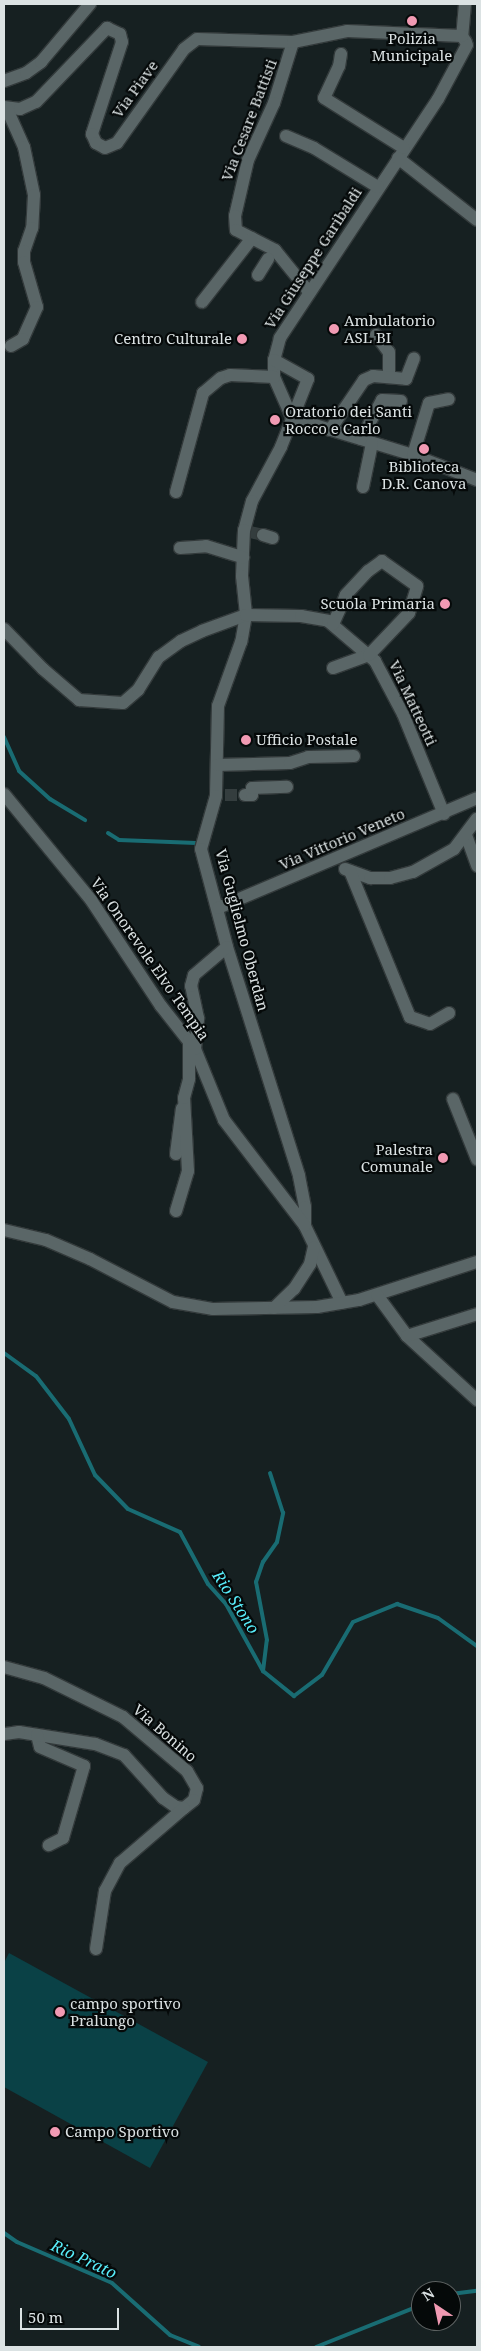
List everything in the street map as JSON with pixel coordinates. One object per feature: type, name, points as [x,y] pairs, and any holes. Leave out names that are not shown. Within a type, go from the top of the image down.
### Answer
[{"type":"street","points":[[4,80],[26,73],[41,62],[90,4]]},
{"type":"street","name":"Via Giuseppe Garibaldi","points":[[292,418],[274,377],[274,360],[280,338],[378,187],[438,99],[469,43],[465,4]]},
{"type":"street","name":"Via Piave","points":[[5,108],[20,109],[36,102],[98,35],[107,28],[115,30],[120,34],[120,49],[92,134],[96,143],[105,148],[116,143],[184,49],[197,39],[293,42],[347,31],[469,43]]},
{"type":"street","name":"Via Cesare Battisti","points":[[293,42],[274,103],[248,160],[237,199],[236,230],[252,238],[272,254],[310,293]]},
{"type":"street","points":[[341,54],[339,66],[324,98],[401,153],[477,220]]},
{"type":"street","points":[[5,108],[24,147],[34,195],[32,228],[24,251],[24,262],[37,307],[23,339],[11,346]]},
{"type":"street","points":[[286,136],[314,148],[378,187]]},
{"type":"street","points":[[202,302],[252,238]]},
{"type":"street","points":[[258,275],[272,254]]},
{"type":"street","points":[[376,335],[389,352],[389,376]]},
{"type":"street","points":[[330,430],[364,380],[373,376],[406,379],[414,358]]},
{"type":"street","name":"Via Guglielmo Oberdan","points":[[274,360],[308,379],[281,447],[252,501],[243,557],[246,616],[241,642],[218,706],[217,765],[221,795],[201,849],[218,908],[226,947],[299,1176],[305,1207],[305,1226],[342,1303]]},
{"type":"street","points":[[176,492],[203,393],[220,378],[230,375],[274,377]]},
{"type":"street","points":[[413,455],[429,403],[448,399]]},
{"type":"street","points":[[363,487],[366,441],[382,400],[401,401]]},
{"type":"street","points":[[292,418],[413,455],[477,480]]},
{"type":"street","points":[[180,548],[206,546],[243,557]]},
{"type":"street","points":[[333,624],[346,595],[368,571],[382,561],[417,586],[409,613],[369,654],[333,668]]},
{"type":"street","name":"Via Matteotti","points":[[4,629],[42,669],[79,700],[123,703],[138,690],[159,657],[181,640],[246,616],[301,616],[333,624],[369,654],[392,691],[444,814]]},
{"type":"street","points":[[217,765],[290,763],[308,756],[354,756]]},
{"type":"street","points":[[245,794],[252,794],[252,788],[287,787]]},
{"type":"street","name":"Via Onorevole Elvo Tempia","points":[[4,794],[91,900],[161,1006],[192,1045],[224,1120],[305,1226]]},
{"type":"street","name":"Via Vittorio Veneto","points":[[218,908],[332,862],[477,798]]},
{"type":"street","points":[[332,862],[370,878],[390,878],[413,872],[454,849],[477,819]]},
{"type":"street","points":[[466,835],[477,866]]},
{"type":"street","points":[[350,871],[410,1017],[430,1024],[450,1013]]},
{"type":"street","points":[[176,1154],[184,1098],[189,1079],[192,1045],[198,1018],[191,986],[194,975],[226,947]]},
{"type":"street","points":[[176,1211],[188,1171],[184,1098]]},
{"type":"street","points":[[453,1099],[477,1159]]},
{"type":"street","points":[[4,1230],[46,1240],[90,1259],[173,1302],[213,1309],[317,1307],[342,1303],[377,1295],[477,1262]]},
{"type":"street","points":[[274,1308],[294,1289],[310,1264],[314,1247]]},
{"type":"street","points":[[377,1295],[407,1336],[477,1400]]},
{"type":"street","points":[[407,1336],[477,1314]]},
{"type":"street","name":"Via Bonino","points":[[4,1667],[44,1678],[85,1696],[123,1717],[151,1738],[187,1771],[197,1788],[194,1800],[120,1863],[105,1891],[96,1949]]},
{"type":"street","points":[[4,1734],[37,1735],[95,1744],[124,1755],[162,1798],[176,1807],[184,1808]]},
{"type":"street","points":[[37,1735],[40,1746],[84,1766],[63,1838],[49,1845]]},
{"type":"shaded area","name":"campo sportivo Pralungo","points":[[9,1953],[208,2062],[150,2168],[4,2087],[4,1963]]},
{"type":"waterway","points":[[4,737],[19,771],[50,799],[85,820]]},
{"type":"waterway","points":[[108,833],[119,840],[196,843]]},
{"type":"waterway","name":"Rio Stono","points":[[4,1353],[36,1376],[69,1419],[95,1475],[128,1509],[180,1532],[208,1584],[226,1604],[263,1671],[294,1696],[322,1675],[353,1622],[397,1604],[438,1618],[477,1646]]},
{"type":"waterway","points":[[263,1671],[267,1640],[256,1582],[263,1562],[277,1542],[283,1513],[270,1473]]},
{"type":"waterway","name":"Rio Prato","points":[[4,2233],[17,2242],[112,2283],[170,2335],[199,2347]]},
{"type":"waterway","name":"Rio Prato","points":[[461,2293],[477,2291]]},
{"type":"waterway","name":"Rio Prato","points":[[316,2347],[411,2309]]},
{"type":"tunnel","points":[[250,532],[263,535]]},
{"type":"tunnel","points":[[225,795],[245,795]]},
{"type":"place","name":"Polizia Municipale","points":[[412,21]]},
{"type":"place","name":"Ambulatorio ASL BI","points":[[334,329]]},
{"type":"place","name":"Centro Culturale","points":[[242,339]]},
{"type":"place","name":"Oratorio dei Santi Rocco e Carlo","points":[[275,420]]},
{"type":"place","name":"Biblioteca D.R. Canova","points":[[424,449]]},
{"type":"place","name":"Scuola Primaria","points":[[445,604]]},
{"type":"place","name":"Ufficio Postale","points":[[246,740]]},
{"type":"place","name":"Palestra Comunale","points":[[443,1158]]},
{"type":"place","name":"campo sportivo Pralungo","points":[[60,2012]]},
{"type":"place","name":"Campo Sportivo","points":[[55,2132]]}]
